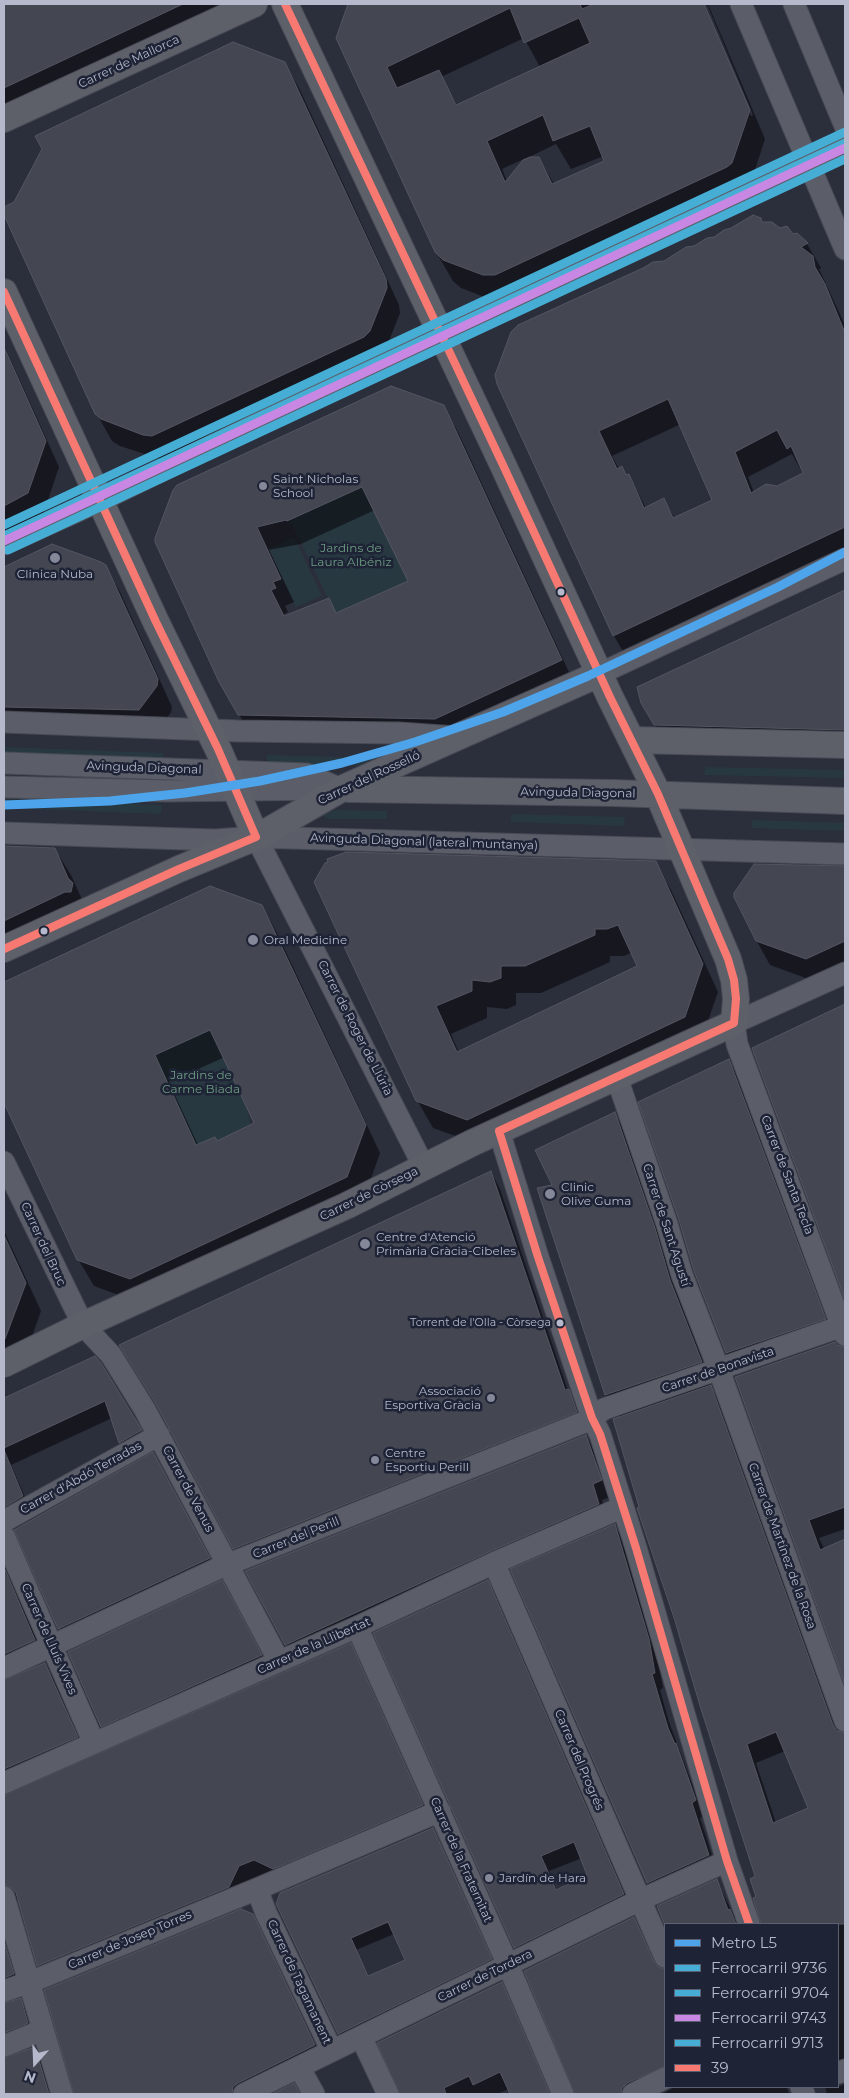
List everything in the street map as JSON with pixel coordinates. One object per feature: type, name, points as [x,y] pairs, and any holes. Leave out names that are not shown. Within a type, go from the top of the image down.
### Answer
[{"type":"main road","name":"Carrer de Mallorca","points":[[4,119],[254,4]]},
{"type":"main road","points":[[285,4],[599,674],[658,794],[728,959],[734,980],[736,999],[734,1023]]},
{"type":"main road","name":"Carrer de Roger de Llúria","points":[[4,292],[256,836]]},
{"type":"main road","name":"Carrer del Rosselló","points":[[4,949],[256,836],[341,789],[599,674]]},
{"type":"main road","points":[[632,740],[845,745]]},
{"type":"main road","name":"Avinguda Diagonal","points":[[341,789],[658,794],[845,801]]},
{"type":"main road","name":"Carrer de Còrsega","points":[[4,1364],[83,1325],[346,1206],[500,1131],[734,1023]]},
{"type":"street","points":[[741,4],[845,249]]},
{"type":"street","points":[[794,4],[845,126]]},
{"type":"street","points":[[4,544],[100,501],[506,301],[845,143]]},
{"type":"street","name":"Carrer del Rosselló","points":[[599,674],[845,559]]},
{"type":"street","points":[[4,722],[208,730],[399,733],[456,737]]},
{"type":"street","name":"Avinguda Diagonal","points":[[4,763],[341,789]]},
{"type":"street","name":"Avinguda Diagonal","points":[[4,787],[167,791],[232,781]]},
{"type":"street","name":"Avinguda Diagonal (lateral muntanya)","points":[[4,833],[215,840],[256,836],[845,854]]},
{"type":"street","name":"Carrer de Roger de Llúria","points":[[256,836],[424,1167]]},
{"type":"street","points":[[734,1023],[845,973]]},
{"type":"street","name":"Carrer de Santa Tecla","points":[[734,1023],[737,1044],[844,1329]]},
{"type":"street","name":"Carrer de Sant Agustí","points":[[617,1078],[667,1224],[682,1275],[720,1370]]},
{"type":"street","points":[[500,1131],[538,1258],[592,1418],[598,1428],[623,1507],[727,1861],[748,1923]]},
{"type":"street","name":"Carrer del Bruc","points":[[4,1162],[83,1325]]},
{"type":"street","name":"Carrer de Venus","points":[[83,1325],[111,1355],[159,1434],[279,1661]]},
{"type":"street","name":"Carrer de Bonavista","points":[[592,1418],[604,1409],[844,1329]]},
{"type":"street","name":"Carrer de Martínez de la Rosa","points":[[720,1370],[845,1721]]},
{"type":"street","name":"Carrer del Perill","points":[[4,1668],[229,1564],[592,1418]]},
{"type":"street","name":"Carrer d'Abdó Terradas","points":[[4,1521],[159,1434]]},
{"type":"street","name":"Carrer de la Llibertat","points":[[4,1783],[623,1507]]},
{"type":"street","name":"Carrer de Lluís Vives","points":[[4,1536],[94,1743]]},
{"type":"street","name":"Carrer del Progrés","points":[[494,1563],[664,1955]]},
{"type":"street","name":"Carrer de la Fraternitat","points":[[357,1627],[508,1965],[563,2094]]},
{"type":"street","name":"Carrer de Josep Torres","points":[[4,1991],[28,1983],[233,1897],[257,1889],[440,1811]]},
{"type":"street","name":"Carrer de Tordera","points":[[244,2094],[640,1900],[727,1861]]},
{"type":"street","name":"Carrer de Tagamanent","points":[[257,1889],[266,1913],[332,2051]]},
{"type":"street","points":[[4,1898],[62,2094]]},
{"type":"street","points":[[4,2046],[43,2030]]},
{"type":"street","points":[[361,2037],[388,2094]]},
{"type":"street","points":[[299,2067],[314,2094]]},
{"type":"street","points":[[633,2094],[664,2078]]},
{"type":"green space","name":"Jardins de Laura Albéniz","points":[[461,441],[468,456],[399,488],[408,581],[335,613],[290,520]]},
{"type":"green space","points":[[294,537],[322,596],[296,607],[269,549]]},
{"type":"green space","points":[[4,747],[163,753],[163,762],[4,756]]},
{"type":"green space","points":[[267,755],[385,758],[367,766],[267,763]]},
{"type":"green space","points":[[705,767],[845,770],[845,778],[704,775]]},
{"type":"green space","points":[[4,799],[162,805],[161,814],[4,808]]},
{"type":"green space","points":[[335,810],[387,811],[387,819],[330,819],[321,815]]},
{"type":"green space","points":[[511,814],[625,817],[624,826],[511,822]]},
{"type":"green space","points":[[752,820],[845,823],[845,831],[752,828]]},
{"type":"green space","name":"Jardins de Carme Biada","points":[[210,1030],[246,1107],[251,1125],[217,1141],[215,1137],[197,1145],[155,1056]]},
{"type":"building","points":[[4,4],[183,4],[4,88]]},
{"type":"building","points":[[348,4],[580,4],[582,9],[594,4],[704,4],[750,110],[732,163],[727,167],[495,275],[483,275],[443,260],[435,252],[336,38]],"holes":[[[510,8],[524,43],[579,18],[590,43],[456,105],[439,70],[397,88],[387,67]],[[543,115],[553,141],[590,126],[604,161],[552,184],[539,157],[530,157],[523,160],[505,182],[487,141]]]},
{"type":"building","points":[[233,42],[285,62],[386,279],[387,288],[370,331],[364,337],[152,436],[143,435],[101,419],[95,414],[4,215],[4,207],[14,202],[42,149],[35,136]]},
{"type":"building","points":[[753,215],[761,218],[762,222],[772,222],[780,228],[787,226],[793,234],[797,233],[808,243],[801,247],[813,256],[815,267],[825,284],[845,333],[845,527],[613,636],[497,384],[495,375],[511,332],[518,325],[653,262],[664,261],[686,247],[694,246],[707,238],[714,237],[724,230]],"holes":[[[668,399],[712,500],[673,518],[664,498],[644,508],[629,474],[626,475],[622,466],[617,469],[599,431]],[[777,430],[787,449],[791,446],[803,473],[777,486],[766,484],[751,493],[735,452]]]},
{"type":"building","points":[[4,347],[46,441],[28,493],[4,506]]},
{"type":"building","points":[[391,386],[444,405],[562,660],[435,719],[238,715],[219,682],[155,542],[173,490],[177,485]],"holes":[[[362,487],[408,581],[336,613],[329,598],[284,616],[271,590],[276,588],[273,582],[281,579],[257,527],[287,521]]]},
{"type":"building","points":[[52,544],[106,565],[158,679],[157,686],[139,710],[4,707],[4,567]]},
{"type":"building","points":[[845,590],[845,730],[654,725],[641,703],[637,687]]},
{"type":"building","points":[[4,846],[55,848],[68,878],[73,883],[71,892],[65,892],[4,921]]},
{"type":"building","points":[[346,852],[656,861],[703,964],[685,1017],[467,1120],[416,1101],[314,882],[325,863],[328,862],[327,859]],"holes":[[[618,925],[637,966],[457,1052],[436,1006],[472,991],[472,980],[490,982],[501,978],[501,966],[525,966],[595,935],[595,929],[607,929]]]},
{"type":"building","points":[[754,864],[845,866],[845,941],[806,959],[756,941],[734,897],[734,893]]},
{"type":"building","points":[[210,886],[262,905],[366,1125],[347,1177],[130,1279],[77,1260],[4,1103],[4,982]],"holes":[[[210,1030],[254,1123],[217,1141],[215,1137],[196,1145],[155,1055]]]},
{"type":"building","points":[[845,1004],[845,1300],[752,1048]]},
{"type":"building","points":[[729,1059],[826,1319],[726,1353],[694,1271],[679,1220],[638,1102]]},
{"type":"building","points":[[615,1112],[655,1228],[670,1280],[702,1362],[605,1395],[537,1188],[552,1185],[535,1150]]},
{"type":"building","points":[[491,1171],[565,1390],[569,1389],[577,1412],[233,1549],[156,1404],[119,1345]]},
{"type":"building","points":[[4,1235],[26,1283],[5,1339],[4,1339]]},
{"type":"building","points":[[835,1342],[837,1345],[845,1347],[845,1507],[809,1520],[820,1550],[845,1539],[845,1685],[735,1377]]},
{"type":"building","points":[[95,1356],[142,1430],[119,1443],[105,1401],[4,1448],[4,1398]]},
{"type":"building","points":[[711,1385],[833,1725],[837,1731],[845,1733],[845,1924],[761,1923],[753,1898],[756,1897],[750,1879],[755,1876],[674,1618],[637,1508],[639,1507],[613,1419]],"holes":[[[776,1732],[808,1808],[773,1823],[747,1744]]]},
{"type":"building","points":[[586,1435],[602,1480],[593,1484],[599,1504],[285,1645],[245,1571]]},
{"type":"building","points":[[4,1450],[23,1496],[4,1507]]},
{"type":"building","points":[[153,1452],[210,1558],[58,1629],[14,1530]]},
{"type":"building","points":[[615,1524],[649,1639],[655,1673],[652,1674],[668,1728],[676,1743],[696,1800],[692,1803],[709,1855],[647,1883],[510,1569]]},
{"type":"building","points":[[4,1567],[35,1640],[4,1654]]},
{"type":"building","points":[[222,1580],[262,1655],[101,1727],[68,1652]]},
{"type":"building","points":[[488,1580],[624,1894],[514,1948],[373,1633]],"holes":[[[574,1842],[587,1875],[556,1890],[541,1856]]]},
{"type":"building","points":[[351,1643],[423,1805],[273,1869],[254,1860],[239,1866],[229,1887],[37,1966],[16,1893],[12,1888],[4,1885],[4,1795]]},
{"type":"building","points":[[45,1663],[78,1737],[4,1769],[4,1680]]},
{"type":"building","points":[[433,1828],[492,1959],[338,2034],[276,1904],[280,1893]],"holes":[[[388,1922],[405,1960],[368,1976],[351,1938]]]},
{"type":"building","points":[[717,1879],[728,1910],[730,1909],[736,1923],[664,1924],[657,1906]]},
{"type":"building","points":[[241,1909],[253,1914],[315,2045],[238,2083],[233,2087],[232,2094],[74,2094],[44,1990]]},
{"type":"building","points":[[634,1917],[654,1962],[658,1967],[664,1969],[664,2066],[627,2083],[622,2088],[621,2094],[575,2094],[524,1971]]},
{"type":"building","points":[[4,1940],[14,1974],[4,1978]]},
{"type":"building","points":[[502,1982],[550,2094],[510,2094],[500,2072],[473,2085],[469,2076],[444,2088],[446,2094],[400,2094],[377,2043]]},
{"type":"building","points":[[21,1998],[28,2023],[4,2033],[4,2003]]},
{"type":"building","points":[[35,2047],[49,2094],[4,2094],[4,2058]]},
{"type":"building","points":[[294,2083],[300,2094],[272,2094]]},
{"type":"metro line","name":"L5","points":[[4,805],[110,801],[185,793],[260,781],[342,763],[415,742],[503,712],[588,676],[778,587],[845,552]]},
{"type":"rail line","name":"9736","points":[[4,525],[845,132]]},
{"type":"rail line","name":"9704","points":[[8,534],[845,143]]},
{"type":"rail line","name":"9743","points":[[4,541],[845,148]]},
{"type":"rail line","name":"9713","points":[[8,550],[845,159]]},
{"type":"transit line","name":"39","points":[[285,4],[503,465],[610,697],[658,794],[728,959],[734,980],[736,999],[734,1023],[499,1131],[538,1257],[592,1418],[600,1434],[636,1548],[727,1861],[749,1923]]},
{"type":"transit line","name":"39","points":[[4,292],[156,622],[218,749],[256,837],[179,869],[4,949]]},
{"type":"place","name":"Saint Nicholas School","points":[[263,486]]},
{"type":"place","name":"Clinica Nuba","points":[[55,558]]},
{"type":"place","name":"Oral Medicine","points":[[253,940]]},
{"type":"place","name":"Clinic Olive Guma","points":[[550,1194]]},
{"type":"place","name":"Centre d'Atenció Primària Gràcia-Cibeles","points":[[365,1244]]},
{"type":"place","name":"Torrent de l'Olla - Còrsega","points":[[560,1323]]},
{"type":"place","name":"Associació Esportiva Gràcia","points":[[491,1398]]},
{"type":"place","name":"Centre Esportiu Perill","points":[[375,1460]]},
{"type":"place","name":"Jardín de Hara","points":[[489,1878]]}]
